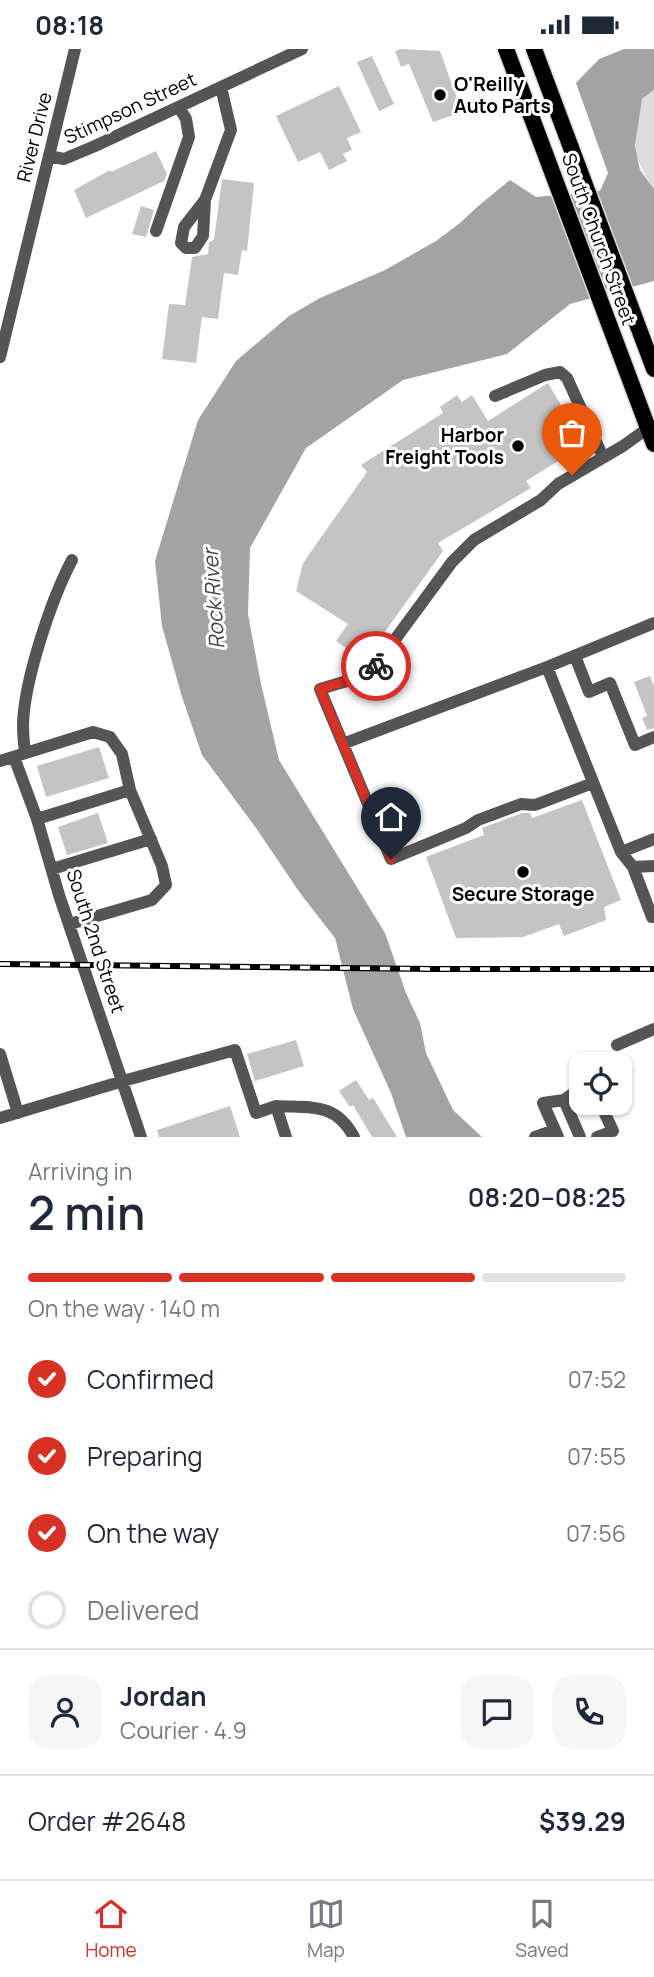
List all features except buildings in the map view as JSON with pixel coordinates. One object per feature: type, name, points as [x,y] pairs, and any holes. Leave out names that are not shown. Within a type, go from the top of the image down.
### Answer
[{"type":"main road","name":"South Church Street","points":[[506,49],[651,436]]},
{"type":"main road","name":"South Church Street","points":[[534,49],[654,369]]},
{"type":"street","name":"River Drive","points":[[0,357],[75,49]]},
{"type":"street","name":"Stimpson Street","points":[[50,156],[64,159],[302,49]]},
{"type":"street","points":[[205,200],[231,130],[221,87]]},
{"type":"street","points":[[156,231],[190,137],[179,107]]},
{"type":"street","points":[[495,396],[545,375],[560,372],[567,378],[603,457]]},
{"type":"street","points":[[593,783],[535,805],[521,804],[478,820],[466,828],[391,859],[345,743],[320,689],[357,678],[374,668],[452,562],[474,540],[541,500],[558,484],[603,457],[651,436]]},
{"type":"street","name":"South 2nd Street","points":[[72,560],[61,582],[26,695],[20,755],[52,869],[141,1137]]},
{"type":"street","points":[[345,743],[547,667],[654,623]]},
{"type":"street","points":[[575,656],[589,692],[610,683],[635,745],[654,737]]},
{"type":"street","points":[[547,667],[621,852],[633,867],[654,917]]},
{"type":"street","points":[[0,761],[93,731],[110,737],[122,754],[130,790],[162,866],[166,885],[152,900],[70,924]]},
{"type":"street","points":[[37,819],[130,790]]},
{"type":"street","points":[[52,869],[151,839]]},
{"type":"street","points":[[621,852],[654,839]]},
{"type":"street","points":[[633,867],[654,866]]},
{"type":"street","points":[[617,1045],[654,1029]]},
{"type":"street","points":[[0,1118],[123,1080],[235,1050],[256,1112],[276,1106],[332,1112],[345,1122],[354,1137]]},
{"type":"street","points":[[0,1053],[5,1089],[18,1113]]},
{"type":"street","points":[[535,1137],[556,1134],[543,1103],[564,1100],[569,1096]]},
{"type":"street","points":[[564,1100],[580,1137]]},
{"type":"street","points":[[276,1106],[286,1137]]},
{"type":"street","points":[[597,1137],[613,1131],[606,1115]]},
{"type":"shaded area","points":[[654,90],[654,189],[637,156],[636,136],[642,99]]},
{"type":"water","name":"Rock River","points":[[624,49],[654,49],[654,90],[642,99],[635,145],[640,170],[654,189],[654,281],[570,304],[507,354],[403,380],[306,448],[250,548],[248,614],[279,760],[385,933],[406,993],[420,1023],[426,1053],[453,1110],[482,1137],[406,1137],[391,1093],[353,1009],[335,938],[202,755],[162,626],[155,561],[198,420],[236,361],[289,316],[320,298],[385,270],[436,241],[510,180],[536,197],[600,191],[608,173],[576,83],[599,59]]},
{"type":"railway","points":[[0,964],[654,969]]},
{"type":"way so far","points":[[376,666],[452,562],[474,540],[541,500],[572,475]]},
{"type":"place","name":"O'Reilly Auto Parts","points":[[440,95]]},
{"type":"place","name":"Harbor Freight Tools","points":[[518,446]]},
{"type":"place","name":"Secure Storage","points":[[523,872]]},
{"type":"route","points":[[376,666],[357,678],[320,689],[345,743],[391,859]]}]
